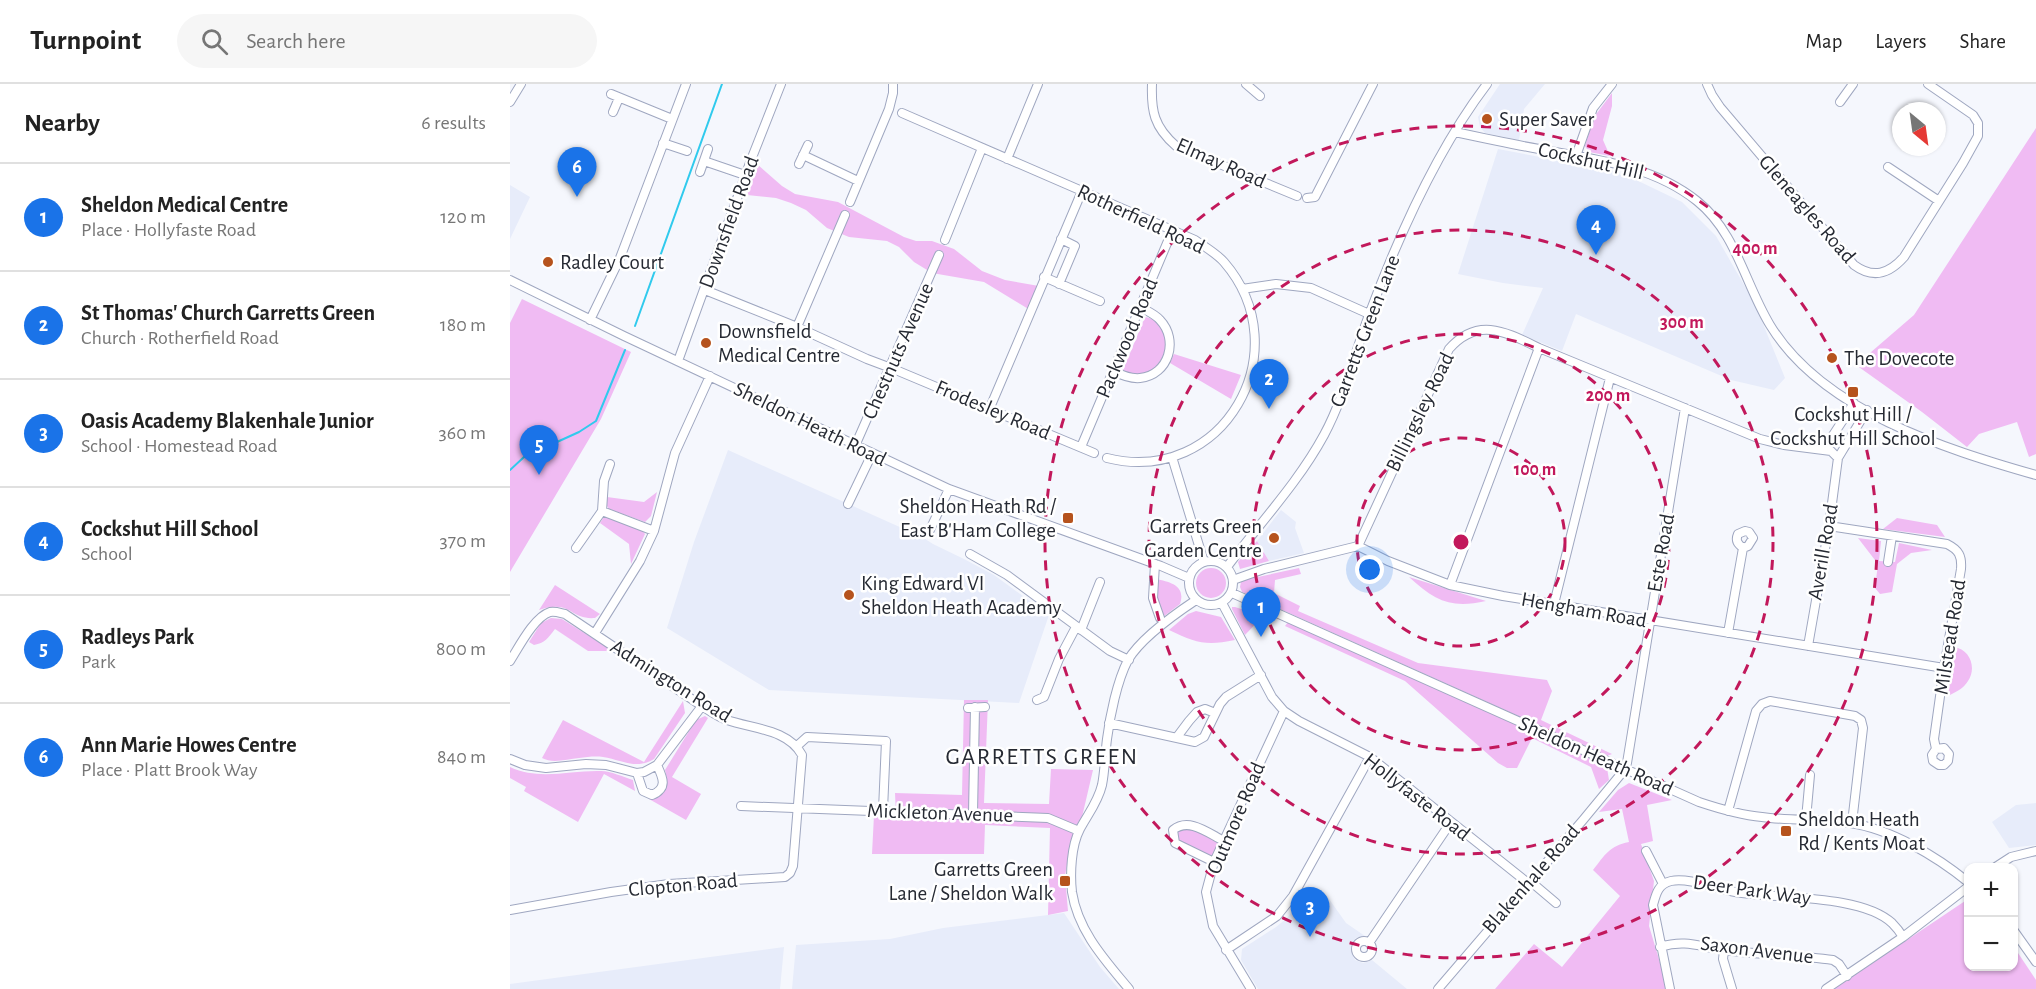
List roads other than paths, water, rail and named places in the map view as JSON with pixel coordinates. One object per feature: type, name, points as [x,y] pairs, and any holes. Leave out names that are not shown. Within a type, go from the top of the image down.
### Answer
[{"type":"street","points":[[510,102],[521,84]]},
{"type":"street","points":[[590,320],[620,258],[686,84]]},
{"type":"street","name":"Downsfield Road","points":[[678,361],[781,84]]},
{"type":"street","points":[[850,202],[889,109],[893,93],[892,84]]},
{"type":"street","points":[[1007,159],[1038,84]]},
{"type":"street","name":"Elmay Road","points":[[1152,84],[1155,119],[1163,135],[1176,146],[1297,196]]},
{"type":"street","points":[[1246,84],[1260,96]]},
{"type":"street","points":[[1307,198],[1315,197],[1318,192],[1325,173],[1373,84]]},
{"type":"street","name":"Garretts Green Lane","points":[[1227,567],[1301,471],[1324,435],[1369,314],[1402,234],[1455,132],[1486,84]]},
{"type":"street","points":[[1576,156],[1593,108],[1612,84]]},
{"type":"street","name":"Gleneagles Road","points":[[1707,84],[1712,95],[1742,133],[1849,258],[1863,271],[1881,274],[1896,266],[1978,136],[1978,123],[1973,115],[1928,84]]},
{"type":"street","points":[[1840,102],[1853,84]]},
{"type":"street","points":[[613,112],[615,96],[672,119]]},
{"type":"street","name":"Rotherfield Road","points":[[902,114],[1195,240],[1214,253],[1230,270],[1242,290],[1250,307],[1255,342],[1252,369],[1240,402],[1222,426],[1207,440],[1172,457],[1146,462],[1126,462],[1107,458]]},
{"type":"street","name":"Cockshut Hill","points":[[1455,132],[1645,172],[1670,184],[1698,201],[1726,235],[1776,335],[1803,368],[1854,403],[1911,433],[1952,450],[2036,476]]},
{"type":"street","points":[[663,143],[687,151]]},
{"type":"street","points":[[799,164],[808,145]]},
{"type":"street","points":[[945,240],[982,148]]},
{"type":"street","points":[[700,172],[708,149]]},
{"type":"street","points":[[803,155],[858,181]]},
{"type":"street","points":[[704,161],[746,175]]},
{"type":"street","points":[[1888,167],[1939,201]]},
{"type":"street","points":[[989,410],[1082,191]]},
{"type":"street","points":[[797,327],[846,214]]},
{"type":"street","name":"Packwood Road","points":[[1081,447],[1173,229]]},
{"type":"street","points":[[1059,284],[1075,246],[1061,239]]},
{"type":"street","name":"Chestnuts Avenue","points":[[855,446],[939,255]]},
{"type":"street","points":[[1044,277],[1100,301]]},
{"type":"street","name":"Sheldon Heath Road","points":[[510,280],[949,489],[1189,578]]},
{"type":"street","points":[[1242,290],[1276,284],[1311,288],[1369,314]]},
{"type":"street","name":"Frodesley Road","points":[[705,290],[1094,453]]},
{"type":"street","points":[[1113,371],[1133,378],[1146,377],[1164,363],[1169,354],[1171,345],[1164,325],[1154,315],[1140,307]]},
{"type":"street","name":"Billingsley Road","points":[[1358,546],[1445,355],[1453,344],[1469,333],[1482,330],[1508,333],[1610,378],[1760,439],[1784,445],[1824,449]]},
{"type":"street","points":[[1450,585],[1539,348]]},
{"type":"street","points":[[595,633],[640,561],[654,531],[675,453],[710,376]]},
{"type":"street","points":[[1554,604],[1610,378]]},
{"type":"street","points":[[1838,458],[1831,451],[1824,449],[1854,403]]},
{"type":"street","name":"Este Road","points":[[1624,770],[1685,408]]},
{"type":"street","name":"Averill Road","points":[[1808,646],[1829,526],[1838,458],[1868,410]]},
{"type":"street","points":[[848,504],[872,454]]},
{"type":"street","points":[[1172,457],[1204,562]]},
{"type":"street","points":[[576,548],[602,511],[604,481],[610,464]]},
{"type":"street","points":[[929,532],[949,489]]},
{"type":"street","points":[[602,511],[654,531]]},
{"type":"street","name":"Milstead Road","points":[[1829,526],[1947,544],[1959,554],[1962,560],[1935,729],[1936,749]]},
{"type":"street","points":[[1888,562],[1892,536]]},
{"type":"street","points":[[1233,580],[1264,569],[1358,546]]},
{"type":"street","name":"Hengham Road","points":[[1358,546],[1388,561],[1450,585],[1650,621],[1944,668]]},
{"type":"street","points":[[1728,633],[1743,548]]},
{"type":"street","points":[[970,554],[1007,575],[1110,651],[1129,660]]},
{"type":"street","points":[[1214,561],[1227,567],[1233,580],[1232,592],[1222,603],[1208,606],[1196,600],[1190,591],[1189,578],[1193,570],[1204,562],[1214,561]]},
{"type":"street","points":[[1155,564],[1153,598],[1160,618]]},
{"type":"street","points":[[1043,700],[1059,659],[1079,628],[1100,582]]},
{"type":"street","name":"Sheldon Heath Road","points":[[1232,592],[1699,802],[1728,811],[1764,818],[1852,823],[1896,838],[1930,855],[1964,879]]},
{"type":"street","points":[[1129,989],[1092,942],[1076,907],[1072,892],[1072,871],[1079,831],[1094,806],[1102,786],[1109,723],[1129,660],[1162,625],[1196,600]]},
{"type":"street","name":"Hollyfaste Road","points":[[1222,603],[1272,697],[1284,711],[1370,757],[1556,903]]},
{"type":"street","name":"Admington Road","points":[[510,661],[528,633],[543,616],[554,611],[565,614],[725,720],[788,738],[797,746]]},
{"type":"street","points":[[1109,723],[1195,742],[1204,737],[1215,713],[1226,697],[1261,675]]},
{"type":"street","points":[[1728,811],[1756,711],[1762,704],[1770,701],[1856,716],[1861,720],[1863,728],[1852,823]]},
{"type":"street","points":[[510,759],[525,765],[546,768],[586,764],[606,765],[637,773],[644,772],[657,765],[702,706]]},
{"type":"street","points":[[973,814],[971,708],[985,707]]},
{"type":"street","points":[[1177,737],[1197,712],[1205,709],[1215,713]]},
{"type":"street","name":"Outmore Road","points":[[1251,989],[1213,926],[1206,892],[1214,862],[1284,711]]},
{"type":"street","points":[[798,807],[802,755],[797,746],[807,737],[886,741],[883,810]]},
{"type":"street","points":[[1226,950],[1277,916],[1293,896],[1370,757]]},
{"type":"street","points":[[637,773],[643,791],[652,795],[663,787],[664,782],[657,765]]},
{"type":"street","name":"Blakenhale Road","points":[[1438,989],[1624,770]]},
{"type":"street","points":[[1806,819],[1810,775]]},
{"type":"street","points":[[1800,785],[1809,785]]},
{"type":"street","name":"Mickleton Avenue","points":[[741,806],[1048,818],[1079,831]]},
{"type":"street","name":"Clopton Road","points":[[510,910],[669,884],[785,877],[793,866],[798,807]]},
{"type":"street","points":[[1369,943],[1452,822]]},
{"type":"street","points":[[1214,862],[1175,843],[1173,830],[1179,825],[1190,824],[1224,841]]},
{"type":"street","points":[[1647,851],[1663,884]]},
{"type":"street","points":[[2001,863],[2011,857],[2036,851]]},
{"type":"street","name":"Deer Park Way","points":[[1670,989],[1653,905],[1656,892],[1663,884],[1682,880],[1736,892],[1828,900],[1856,906],[1891,922],[1903,937]]},
{"type":"street","points":[[1826,989],[1903,937],[1964,890]]},
{"type":"street","points":[[2018,938],[2036,962]]},
{"type":"street","name":"Saxon Avenue","points":[[1660,947],[1689,942],[1724,950],[1833,960],[1839,964],[1847,976]]},
{"type":"street","points":[[1724,950],[1723,959],[1732,989]]},
{"type":"waterway","points":[[635,326],[722,84]]},
{"type":"waterway","points":[[510,470],[524,457],[579,432],[596,421],[625,350]]},
{"type":"place","name":"Super Saver","points":[[1487,119]]},
{"type":"place","name":"Ann Marie Howes Centre","points":[[577,197]]},
{"type":"place","name":"Cockshut Hill School","points":[[1596,255]]},
{"type":"place","name":"Radley Court","points":[[548,262]]},
{"type":"place","name":"Downsfield Medical Centre","points":[[706,343]]},
{"type":"place","name":"The Dovecote","points":[[1832,358]]},
{"type":"place","name":"Cockshut Hill / Cockshut Hill School","points":[[1853,392]]},
{"type":"place","name":"St Thomas' Church Garretts Green","points":[[1269,409]]},
{"type":"place","name":"Radleys Park","points":[[539,475]]},
{"type":"place","name":"Sheldon Heath Rd / East B'Ham College","points":[[1068,518]]},
{"type":"place","name":"Garrets Green Garden Centre","points":[[1274,538]]},
{"type":"place","name":"King Edward VI Sheldon Heath Academy","points":[[849,595]]},
{"type":"place","name":"Sheldon Medical Centre","points":[[1261,637]]},
{"type":"place","name":"Sheldon Heath Rd / Kents Moat","points":[[1786,831]]},
{"type":"place","name":"Garretts Green Lane / Sheldon Walk","points":[[1065,881]]},
{"type":"place","name":"Oasis Academy Blakenhale Junior","points":[[1310,937]]},
{"type":"district","name":"GARRETTS GREEN","points":[[1042,757]]}]
